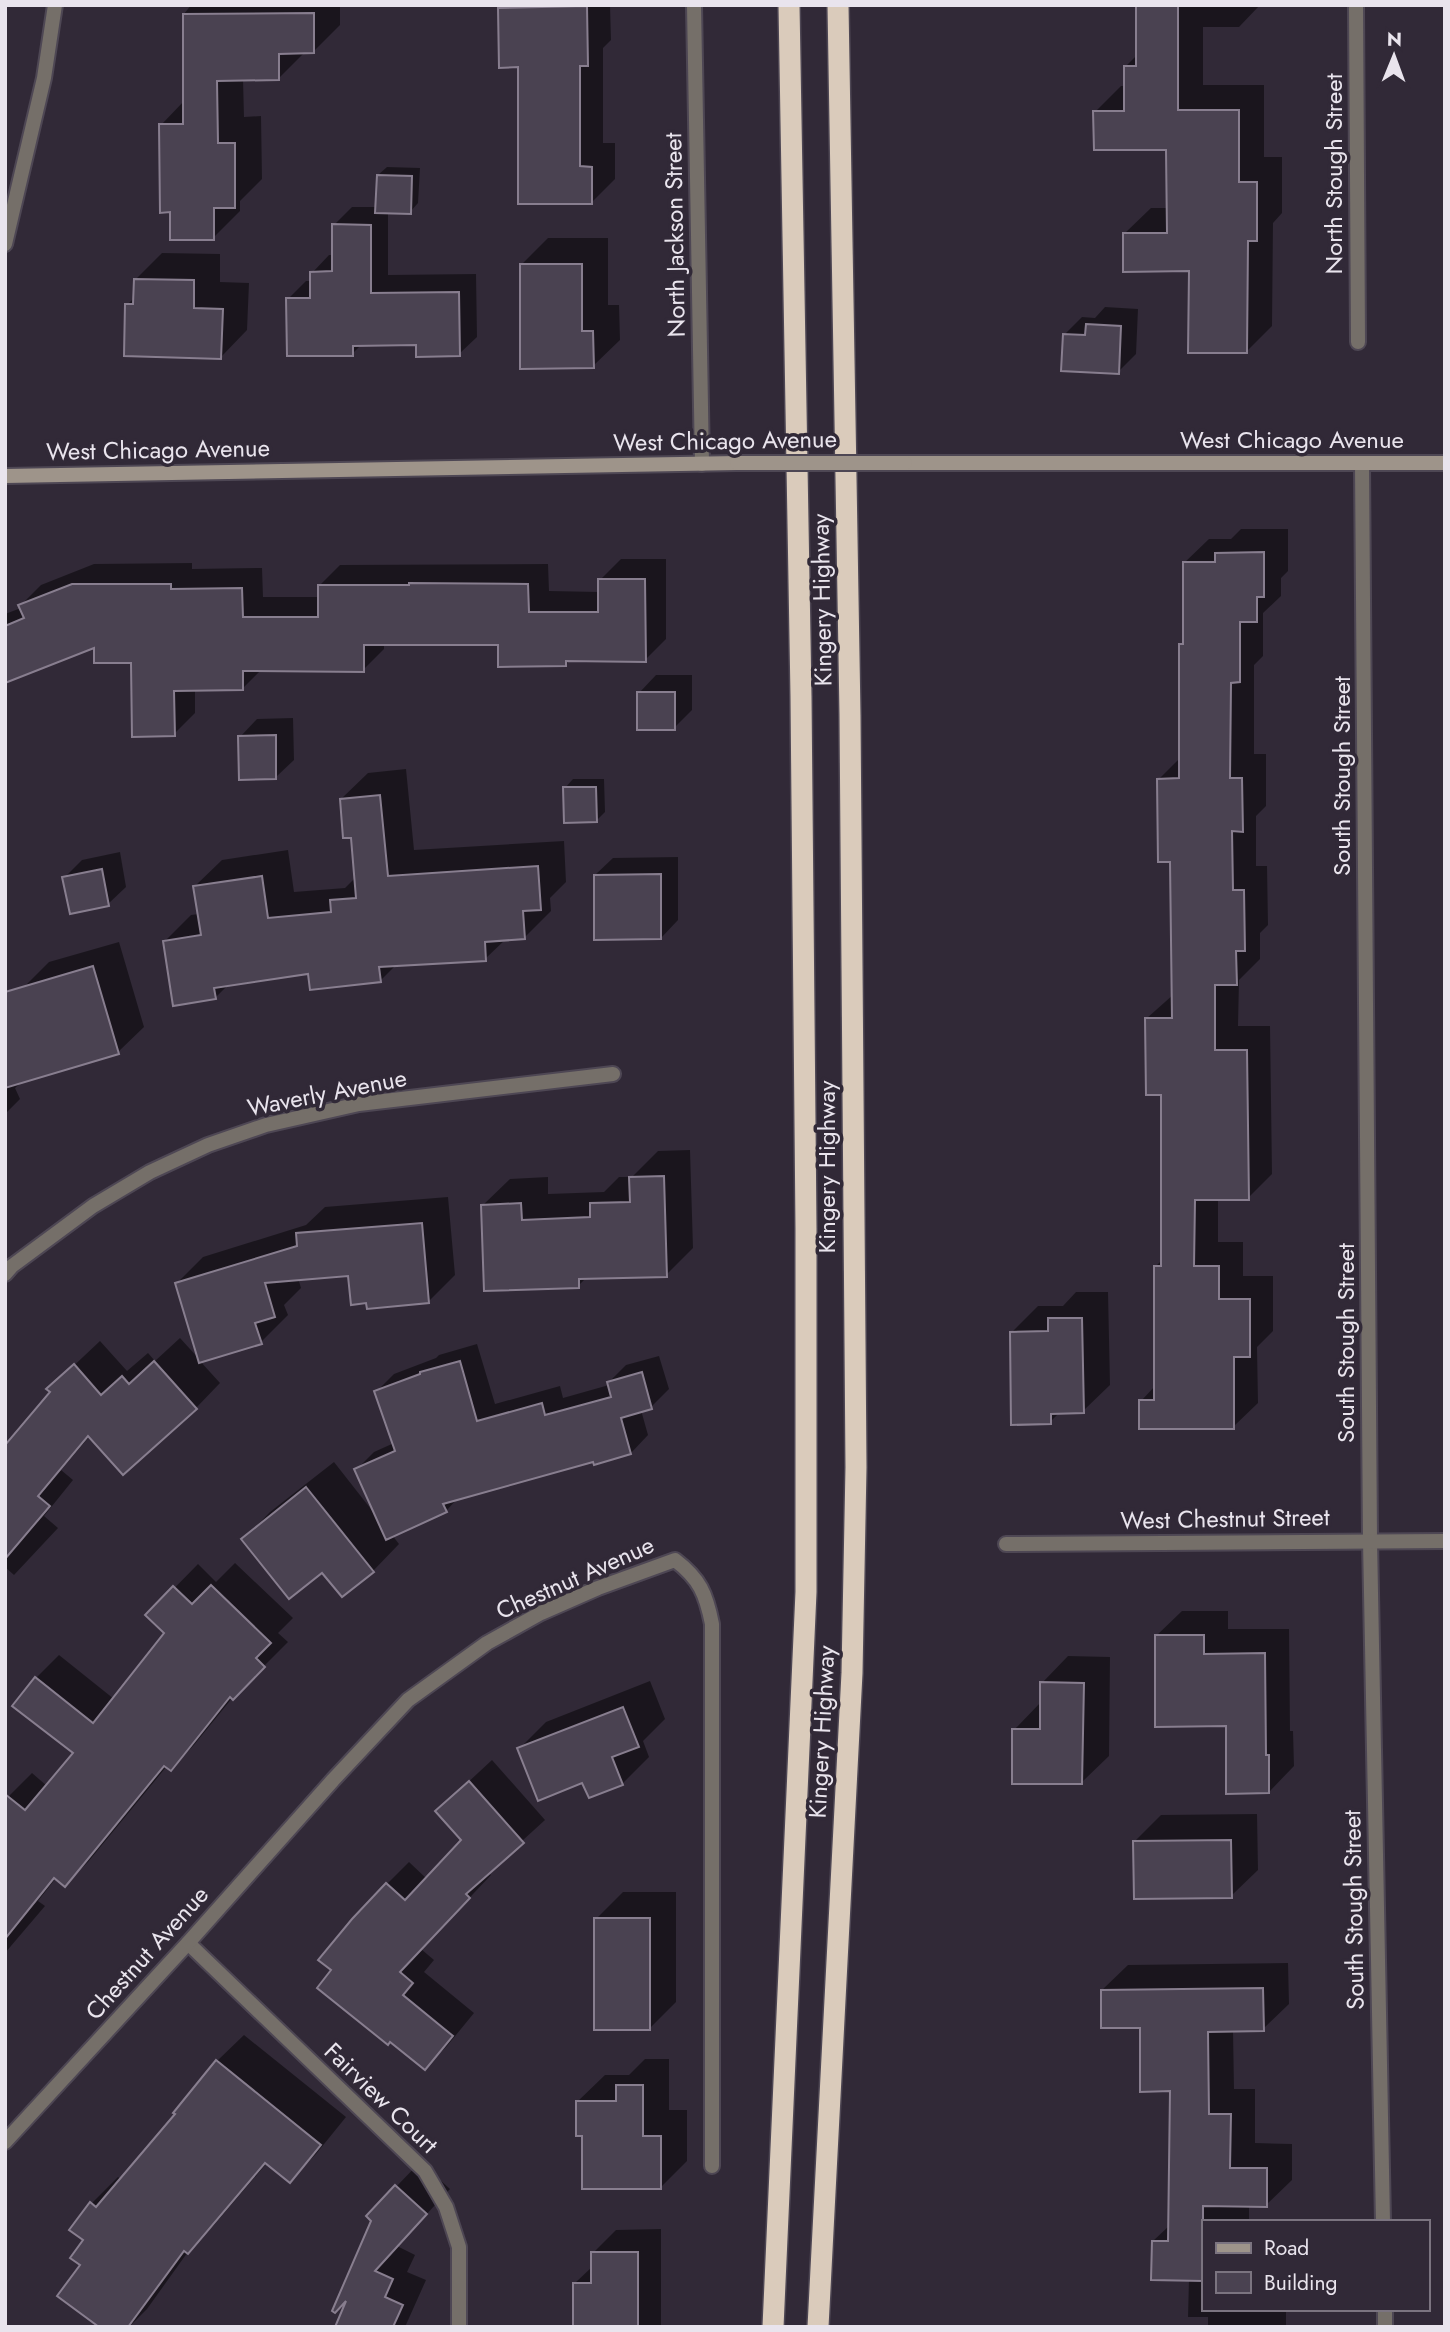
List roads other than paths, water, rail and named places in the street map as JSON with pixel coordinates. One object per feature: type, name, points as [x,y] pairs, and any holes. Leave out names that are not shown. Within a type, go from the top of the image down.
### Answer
[{"type":"highway","name":"Kingery Highway","points":[[773,2327],[806,1592],[806,1214],[801,710],[789,5]]},
{"type":"highway","name":"Kingery Highway","points":[[818,2327],[852,1674],[856,1467],[850,715],[838,5]]},
{"type":"main road","name":"West Chicago Avenue","points":[[5,476],[737,463],[1445,463]]},
{"type":"street","points":[[5,244],[44,78],[55,5]]},
{"type":"street","name":"North Jackson Street","points":[[694,5],[702,464]]},
{"type":"street","name":"North Stough Street","points":[[1356,5],[1358,342]]},
{"type":"street","name":"South Stough Street","points":[[1362,463],[1370,1540],[1383,2220]]},
{"type":"street","name":"Waverly Avenue","points":[[5,1274],[93,1206],[150,1172],[208,1145],[266,1125],[359,1104],[613,1074]]},
{"type":"street","name":"West Chestnut Street","points":[[1006,1544],[1445,1541]]},
{"type":"street","name":"Chestnut Avenue","points":[[5,2142],[408,1700],[487,1643],[541,1613],[598,1588],[675,1560],[698,1581],[707,1599],[712,1624],[712,2166]]},
{"type":"street","name":"Fairview Court","points":[[188,1943],[425,2171],[446,2207],[459,2247],[459,2327]]}]
